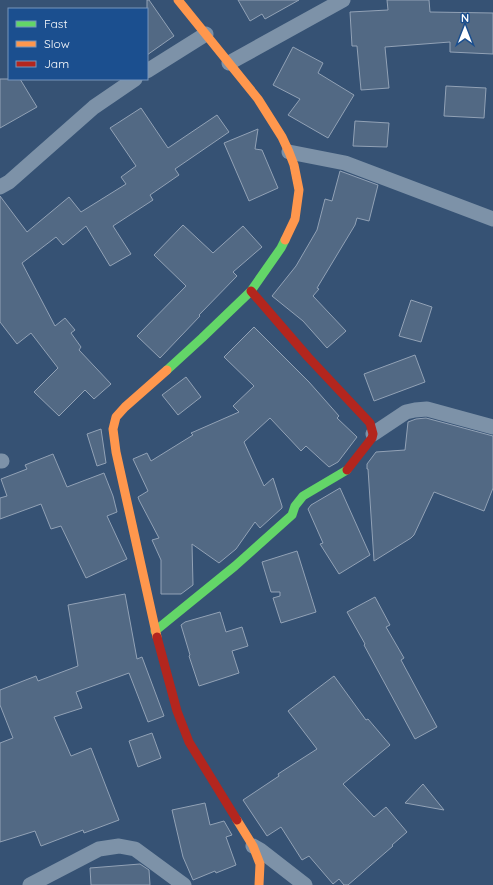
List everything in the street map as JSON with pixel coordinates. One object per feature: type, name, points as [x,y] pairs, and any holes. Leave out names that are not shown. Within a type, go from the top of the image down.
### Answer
[{"type":"street","points":[[178,0],[258,99],[282,137],[294,165],[299,190],[295,220],[281,248],[252,291],[125,407],[116,417],[113,430],[116,452],[155,631],[177,711],[189,742],[253,846],[260,864],[259,885]]},
{"type":"street","points":[[229,63],[343,0]]},
{"type":"street","points":[[148,70],[206,34]]},
{"type":"street","points":[[0,186],[9,182],[94,107],[134,80]]},
{"type":"street","points":[[289,152],[345,163],[493,219]]},
{"type":"street","points":[[252,291],[308,357],[370,424],[373,434]]},
{"type":"street","points":[[155,631],[235,566],[292,515],[295,506],[303,496],[346,471],[372,438],[373,434],[406,412],[427,409],[493,427]]},
{"type":"street","points":[[30,885],[99,849],[119,846],[135,849],[184,885]]},
{"type":"street","points":[[253,846],[304,885]]},
{"type":"building","points":[[147,0],[149,0],[174,36],[148,54],[148,8]]},
{"type":"building","points":[[238,0],[299,0],[265,19],[262,14],[250,21]]},
{"type":"building","points":[[387,0],[429,0],[430,12],[493,13],[493,54],[450,52],[450,42],[385,47],[389,88],[361,90],[357,46],[352,46],[350,12],[388,10]]},
{"type":"building","points":[[293,47],[323,63],[318,73],[354,95],[328,138],[288,115],[300,99],[273,85]]},
{"type":"building","points":[[0,79],[21,80],[37,107],[0,128]]},
{"type":"building","points":[[446,86],[486,88],[484,118],[444,116]]},
{"type":"building","points":[[141,108],[168,148],[217,115],[229,132],[175,169],[179,175],[150,195],[153,200],[113,226],[131,254],[110,266],[86,226],[63,245],[56,237],[22,263],[55,326],[65,318],[75,330],[71,333],[81,347],[79,350],[111,384],[94,399],[85,390],[59,416],[34,392],[58,368],[31,333],[17,344],[0,322],[0,196],[27,232],[69,197],[81,212],[126,184],[121,177],[136,166],[110,128]]},
{"type":"building","points":[[355,121],[389,123],[387,147],[353,146]]},
{"type":"building","points":[[258,129],[255,149],[262,150],[278,188],[249,201],[224,143]]},
{"type":"building","points":[[340,171],[378,185],[369,221],[357,218],[355,225],[317,288],[319,289],[313,296],[346,331],[327,348],[303,321],[272,296],[296,266],[317,230],[325,199],[332,201]]},
{"type":"building","points":[[183,225],[213,253],[243,226],[262,247],[233,272],[237,276],[160,358],[137,336],[186,286],[154,255]]},
{"type":"building","points":[[411,300],[432,307],[421,342],[399,336]]},
{"type":"building","points":[[254,327],[309,382],[339,416],[337,418],[357,437],[338,462],[329,467],[306,446],[301,451],[270,418],[244,442],[264,486],[273,478],[282,508],[260,528],[255,522],[236,549],[219,563],[192,544],[193,585],[181,594],[161,594],[161,560],[152,540],[159,538],[138,497],[148,491],[133,459],[147,453],[151,461],[193,435],[191,433],[239,412],[233,406],[254,386],[224,357]]},
{"type":"building","points":[[415,355],[425,382],[374,401],[364,374]]},
{"type":"building","points":[[186,377],[201,397],[178,415],[162,395]]},
{"type":"building","points":[[426,418],[493,436],[493,488],[484,511],[434,492],[414,535],[374,561],[367,464],[376,452],[405,450],[408,422]]},
{"type":"building","points":[[101,429],[106,463],[97,466],[87,434]]},
{"type":"building","points":[[53,454],[67,487],[104,473],[113,496],[117,512],[107,516],[127,559],[86,578],[61,526],[51,529],[41,504],[0,519],[0,498],[7,496],[1,479],[27,469],[25,465]]},
{"type":"building","points":[[340,488],[370,555],[339,574],[320,544],[323,543],[308,509],[311,505]]},
{"type":"building","points":[[297,551],[316,612],[281,623],[273,598],[280,596],[280,592],[271,592],[262,562]]},
{"type":"building","points":[[125,594],[137,659],[142,657],[164,716],[148,722],[129,673],[76,692],[82,708],[54,717],[71,756],[91,748],[119,820],[84,833],[83,830],[41,846],[35,831],[0,842],[0,743],[13,738],[0,705],[0,690],[36,676],[38,681],[78,666],[68,605]]},
{"type":"building","points":[[375,597],[390,625],[386,627],[404,658],[401,660],[437,727],[415,739],[347,612]]},
{"type":"building","points":[[220,612],[226,632],[242,627],[248,646],[232,651],[239,673],[199,686],[181,625],[185,622]]},
{"type":"building","points":[[334,676],[366,720],[368,719],[390,745],[343,784],[374,817],[386,807],[407,832],[348,885],[344,885],[339,879],[333,884],[309,856],[302,860],[281,827],[267,836],[243,800],[279,776],[278,774],[317,749],[288,711]]},
{"type":"building","points":[[152,733],[161,758],[138,767],[129,741]]},
{"type":"building","points":[[423,784],[444,810],[405,803]]},
{"type":"building","points":[[205,803],[210,825],[224,821],[232,835],[226,837],[236,865],[216,873],[215,871],[193,880],[183,857],[172,810]]},
{"type":"building","points":[[140,864],[149,870],[150,885],[91,885],[90,868]]},
{"type":"traffic: fast","points":[[167,370],[251,291],[285,240]]},
{"type":"traffic: fast","points":[[155,631],[235,566],[292,515],[295,506],[303,496],[347,470]]},
{"type":"traffic: slow","points":[[178,0],[258,99],[282,137],[289,152],[294,165],[299,190],[295,219],[285,240]]},
{"type":"traffic: slow","points":[[157,637],[116,452],[113,429],[116,417],[125,407],[167,370]]},
{"type":"traffic: slow","points":[[237,820],[253,846],[260,864],[259,885]]},
{"type":"traffic: jam","points":[[251,291],[308,357],[370,423],[373,434],[372,438],[347,470]]},
{"type":"traffic: jam","points":[[157,637],[177,711],[189,742],[237,820]]}]
